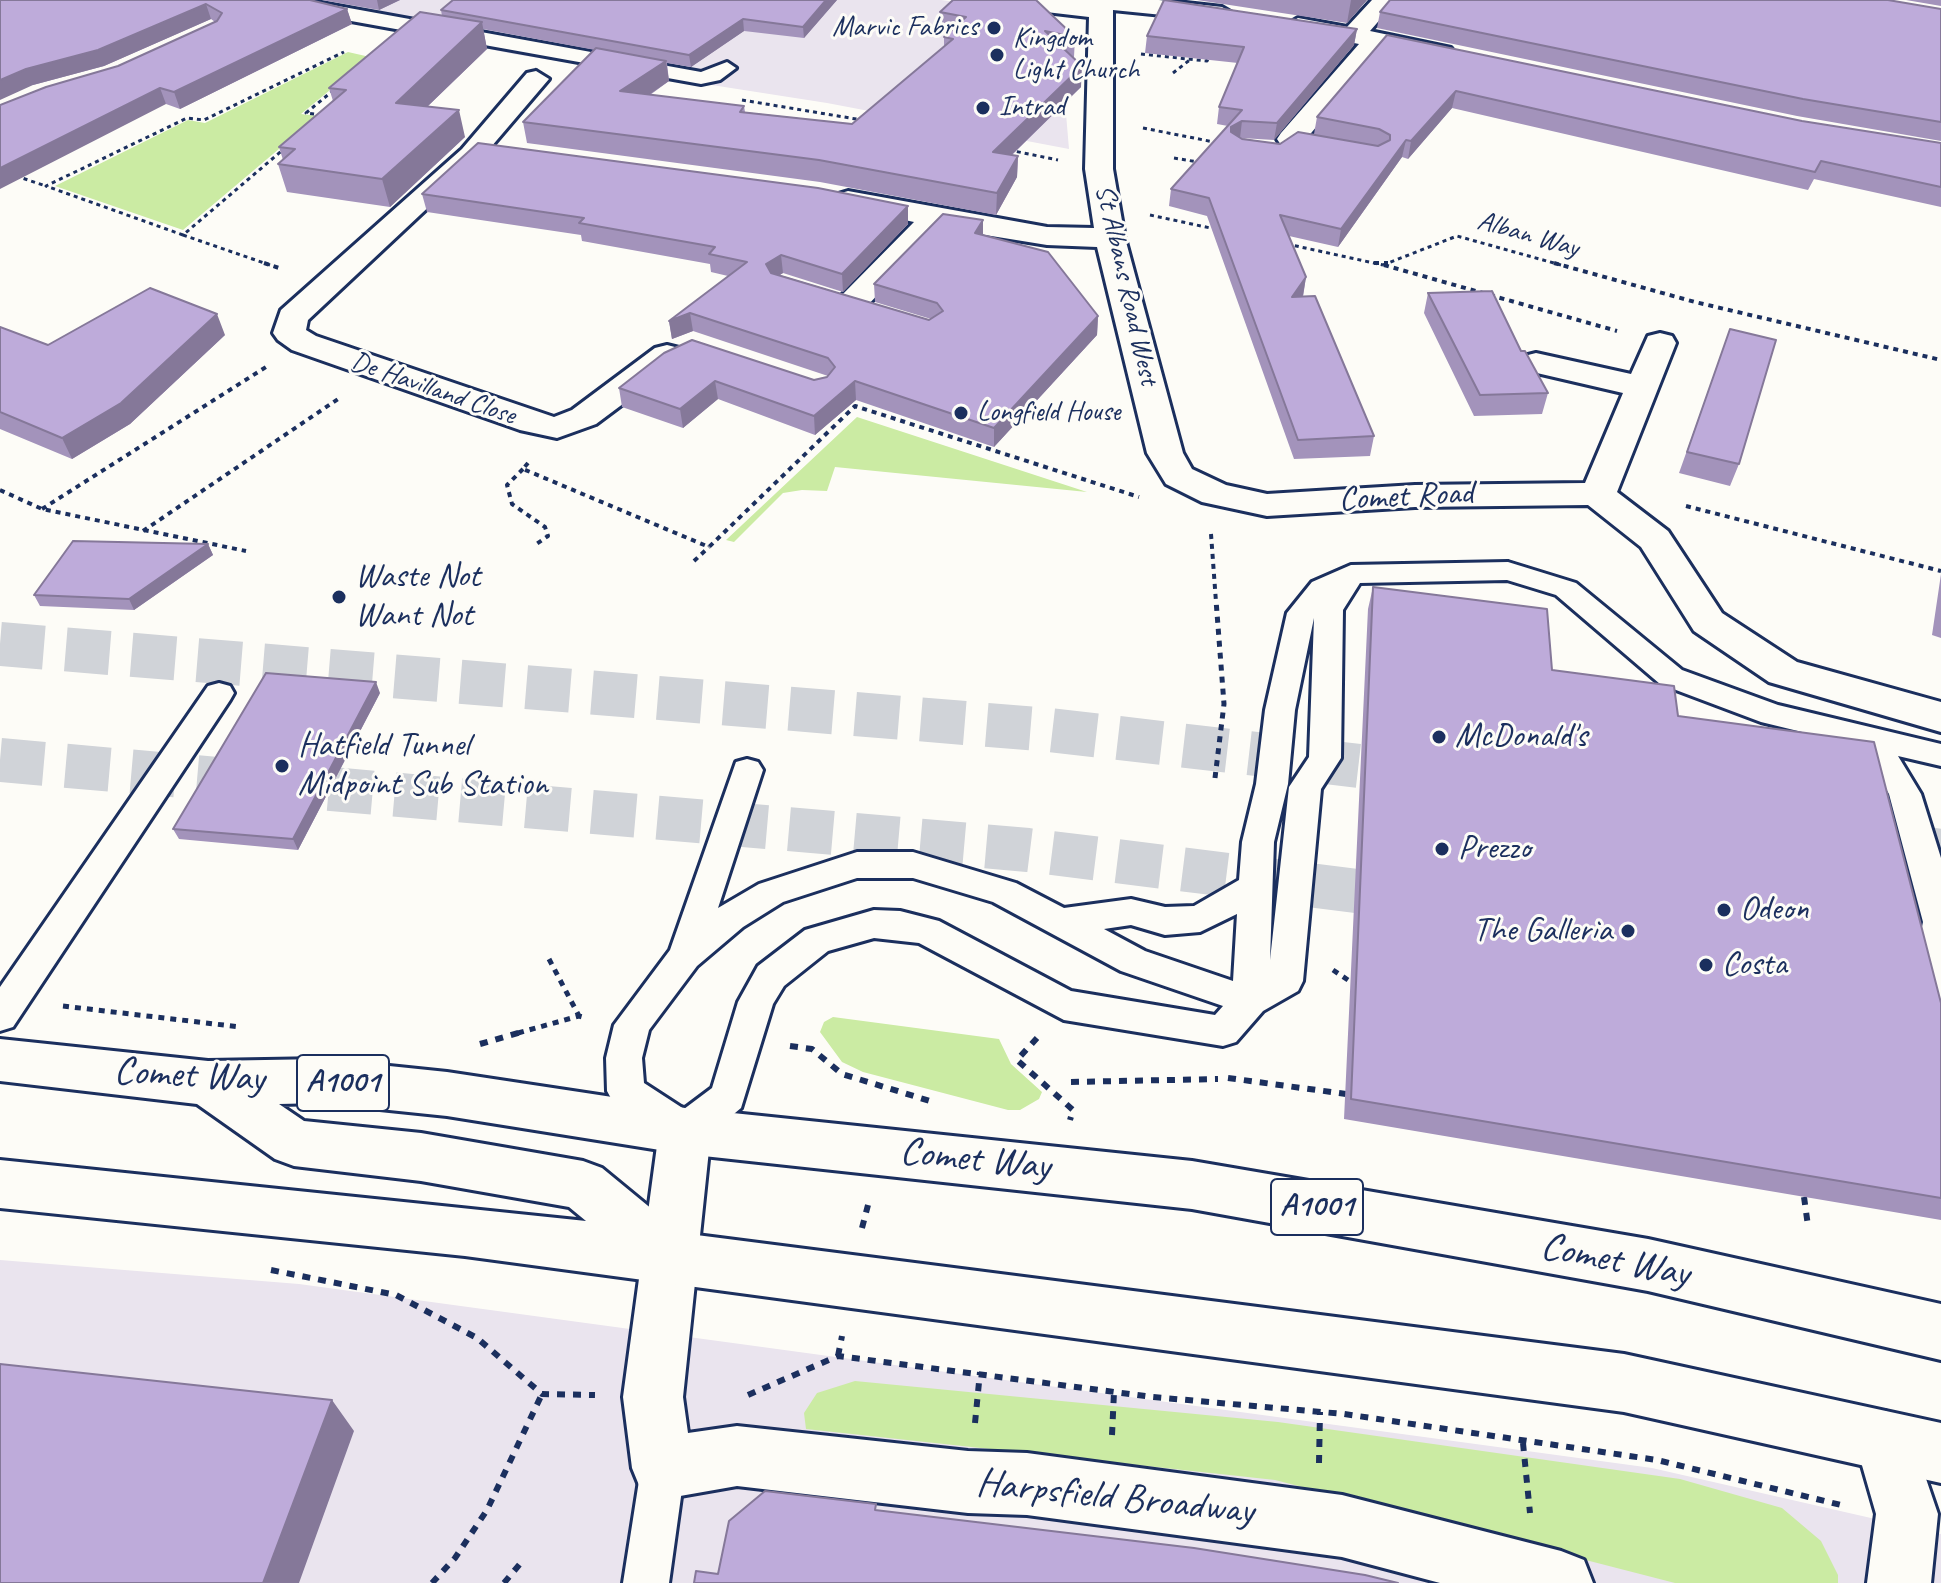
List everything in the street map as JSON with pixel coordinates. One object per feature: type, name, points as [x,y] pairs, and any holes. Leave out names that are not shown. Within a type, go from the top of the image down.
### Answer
[{"type":"street","points":[[1003,0],[1101,4],[1246,17]]},
{"type":"street","points":[[1291,139],[1365,37],[1385,0]]},
{"type":"street","name":"St Albans Road West","points":[[1101,4],[1099,169],[1110,238],[1165,453],[1179,476],[1215,494]]},
{"type":"street","points":[[1273,21],[1470,59]]},
{"type":"street","name":"De Havilland Close","points":[[536,79],[475,148],[292,317],[289,333],[304,343],[532,423],[557,428],[584,417],[653,362],[692,344]]},
{"type":"street","points":[[475,148],[506,152]]},
{"type":"street","points":[[820,194],[935,218],[1047,236],[1110,238]]},
{"type":"street","points":[[851,303],[935,218]]},
{"type":"street","points":[[1660,343],[1601,488],[1655,539],[1708,622],[1783,672],[1941,717]]},
{"type":"street","points":[[1536,363],[1643,387]]},
{"type":"street","name":"Comet Road","points":[[1215,494],[1267,505],[1601,488]]},
{"type":"street","name":"Comet Way","points":[[0,1060],[208,1083],[322,1081],[447,1094],[685,1131],[1192,1185],[1648,1265],[1941,1332]]},
{"type":"street","name":"A1001","points":[[208,1083],[294,1143],[421,1157],[583,1185],[670,1259]]},
{"type":"street","points":[[663,1468],[653,1397],[685,1131]]},
{"type":"street","points":[[0,1184],[465,1231],[1624,1383],[1913,1447],[1899,1583]]},
{"type":"street","name":"Harpsfield Broadway","points":[[663,1468],[737,1456],[968,1482],[1027,1484],[1342,1526],[1561,1583]]},
{"type":"lane","points":[[284,0],[340,14],[701,78],[713,76],[727,68]]},
{"type":"lane","points":[[1240,147],[1278,152],[1291,139],[1319,144]]},
{"type":"lane","points":[[1250,1001],[1258,842],[1272,784],[1280,710],[1301,613],[1322,588],[1351,574],[1508,571],[1566,589],[1671,677],[1772,714],[1941,755]]},
{"type":"lane","points":[[1250,1001],[1133,961],[1004,892],[913,865],[857,865],[771,893],[731,917],[685,956],[632,1025],[624,1058],[626,1091],[685,1131],[728,1097],[756,1002],[771,976],[792,956],[817,940],[874,924],[900,925],[927,931],[1064,1005],[1223,1031],[1250,1001],[1285,981],[1305,787],[1325,758],[1329,610],[1351,574]]},
{"type":"lane","points":[[5,1008],[219,693]]},
{"type":"lane","points":[[1834,728],[1885,760],[1905,794],[1940,922],[1933,961],[1941,996]]},
{"type":"lane","points":[[685,956],[747,770]]},
{"type":"lane","points":[[1059,922],[1131,912],[1165,921],[1200,919],[1256,886]]},
{"type":"lane","points":[[646,1583],[663,1468]]},
{"type":"path","points":[[1134,53],[1207,61],[1213,49]]},
{"type":"path","points":[[46,186],[187,118],[204,120],[349,50]]},
{"type":"path","points":[[1173,73],[1191,59]]},
{"type":"path","points":[[312,125],[324,115],[306,113],[341,85]]},
{"type":"path","points":[[1134,126],[1240,147]]},
{"type":"path","points":[[183,235],[289,145]]},
{"type":"path","points":[[1174,158],[1207,164]]},
{"type":"path","points":[[11,175],[287,270],[333,278]]},
{"type":"path","points":[[1106,205],[1218,229]]},
{"type":"path","name":"Alban Way","points":[[1383,265],[1457,236],[1695,302],[1941,360]]},
{"type":"path","points":[[1278,242],[1383,265],[1660,343]]},
{"type":"path","points":[[42,509],[304,343]]},
{"type":"path","points":[[143,531],[381,370]]},
{"type":"path","points":[[694,561],[855,406],[1153,502]]},
{"type":"path","points":[[535,545],[548,536],[545,527],[512,504],[507,485],[557,428]]},
{"type":"path","points":[[523,469],[709,547]]},
{"type":"path","points":[[1601,488],[1623,490],[1941,571]]},
{"type":"path","points":[[0,490],[42,509],[246,551]]},
{"type":"path","points":[[1215,494],[1211,532],[1224,704],[1215,778]]},
{"type":"path","points":[[549,959],[579,1016]]},
{"type":"path","points":[[5,1008],[247,1028]]},
{"type":"path","points":[[466,1048],[579,1016],[632,1025]]},
{"type":"path","points":[[1037,1037],[1017,1060],[1073,1110],[1068,1129]]},
{"type":"path","points":[[744,1040],[812,1049],[842,1074],[939,1103]]},
{"type":"path","points":[[1071,1082],[1234,1078],[1346,1094]]},
{"type":"path","points":[[1804,1197],[1808,1226]]},
{"type":"path","points":[[254,1268],[396,1295],[477,1338],[542,1394],[736,1401],[838,1356],[1153,1397],[1344,1414],[1657,1460],[1837,1504]]},
{"type":"path","points":[[432,1583],[455,1558],[487,1510],[542,1394]]},
{"type":"path","points":[[504,1583],[524,1559]]},
{"type":"shaded area","points":[[255,0],[941,0],[971,4],[1058,20],[1069,149],[827,103],[513,54]]},
{"type":"shaded area","points":[[0,1260],[299,1284],[1652,1468],[1941,1534],[1941,1583],[0,1583]]},
{"type":"green space","points":[[348,52],[370,57],[301,114],[318,116],[183,230],[55,186],[188,120],[205,123]]},
{"type":"green space","points":[[857,417],[1087,492],[835,467],[827,491],[783,493],[734,542],[726,540]]},
{"type":"green space","points":[[833,1017],[999,1039],[1011,1064],[1042,1092],[1039,1099],[1020,1110],[1008,1110],[863,1072],[842,1062],[820,1032],[824,1022]]},
{"type":"green space","points":[[855,1381],[1278,1422],[1680,1479],[1782,1508],[1821,1541],[1838,1575],[1838,1583],[1675,1583],[1275,1480],[806,1429],[804,1413],[817,1393]]},
{"type":"building","points":[[0,0],[310,0],[347,9],[174,92],[160,88],[0,168],[0,105],[46,87],[118,66],[217,21],[222,13],[206,4],[98,50],[26,69],[0,80]]},
{"type":"building","points":[[453,0],[826,0],[803,27],[743,19],[689,55],[441,10]]},
{"type":"building","points":[[953,0],[1036,0],[1075,37],[1045,31],[1082,66],[993,152],[1018,156],[997,193],[819,160],[523,122],[596,48],[666,61],[620,91],[744,106],[740,112],[852,124],[953,39],[944,37],[966,17],[940,12]]},
{"type":"building","points":[[1164,0],[1357,29],[1277,123],[1242,121],[1231,127],[1231,132],[1242,139],[1280,144],[1298,132],[1378,146],[1390,140],[1390,135],[1379,129],[1317,117],[1387,35],[1802,121],[1941,143],[1941,187],[1821,161],[1815,172],[1456,91],[1411,141],[1406,140],[1341,229],[1280,215],[1306,277],[1292,297],[1315,296],[1374,436],[1298,440],[1209,198],[1171,189],[1242,110],[1219,107],[1244,47],[1147,36]]},
{"type":"building","points":[[1390,0],[1888,0],[1941,9],[1941,122],[1803,99],[1380,12]]},
{"type":"building","points":[[420,12],[482,22],[396,103],[459,110],[382,179],[278,164],[295,149],[279,147],[346,90],[329,88]]},
{"type":"building","points":[[478,143],[818,188],[908,206],[842,274],[781,255],[766,264],[771,273],[929,320],[943,311],[937,303],[874,284],[943,214],[983,220],[975,233],[1048,252],[1098,316],[994,428],[855,381],[814,416],[715,381],[680,409],[619,388],[664,353],[692,340],[814,380],[827,377],[835,367],[828,358],[690,313],[669,321],[747,262],[709,254],[715,247],[579,223],[584,218],[422,194]]},
{"type":"building","points":[[150,288],[217,314],[121,403],[62,438],[0,412],[0,327],[48,345]]},
{"type":"building","points":[[1492,291],[1521,351],[1525,351],[1548,393],[1480,395],[1428,293]]},
{"type":"building","points":[[1730,329],[1776,340],[1739,464],[1687,452]]},
{"type":"building","points":[[73,541],[208,544],[129,599],[34,595]]},
{"type":"building","name":"The Galleria","points":[[1373,587],[1547,609],[1552,670],[1674,686],[1678,716],[1874,742],[1941,1003],[1941,1198],[1351,1099]]},
{"type":"building","name":"Hatfield Tunnel Midpoint Sub Station","points":[[266,673],[376,682],[293,839],[173,829]]},
{"type":"building","points":[[0,1364],[332,1400],[263,1583],[0,1583]]},
{"type":"building","points":[[765,1491],[876,1504],[875,1510],[1194,1548],[1398,1583],[694,1583],[696,1571],[718,1574],[729,1521]]},
{"type":"tunnel","points":[[0,644],[1050,730],[1420,773]]},
{"type":"tunnel","points":[[0,760],[1028,850],[1413,898]]},
{"type":"tunnel","points":[[1840,836],[1941,851]]},
{"type":"place","name":"Marvic Fabrics","points":[[994,28]]},
{"type":"place","name":"Kingdom Light Church","points":[[997,55]]},
{"type":"place","name":"Intrad","points":[[983,108]]},
{"type":"place","name":"Longfield House","points":[[961,413]]},
{"type":"place","name":"Waste Not Want Not","points":[[339,597]]},
{"type":"place","name":"McDonald's","points":[[1439,737]]},
{"type":"place","name":"Hatfield Tunnel Midpoint Sub Station","points":[[282,766]]},
{"type":"place","name":"Prezzo","points":[[1442,849]]},
{"type":"place","name":"Odeon","points":[[1724,910]]},
{"type":"place","name":"The Galleria","points":[[1628,931]]},
{"type":"place","name":"Costa","points":[[1706,965]]}]
